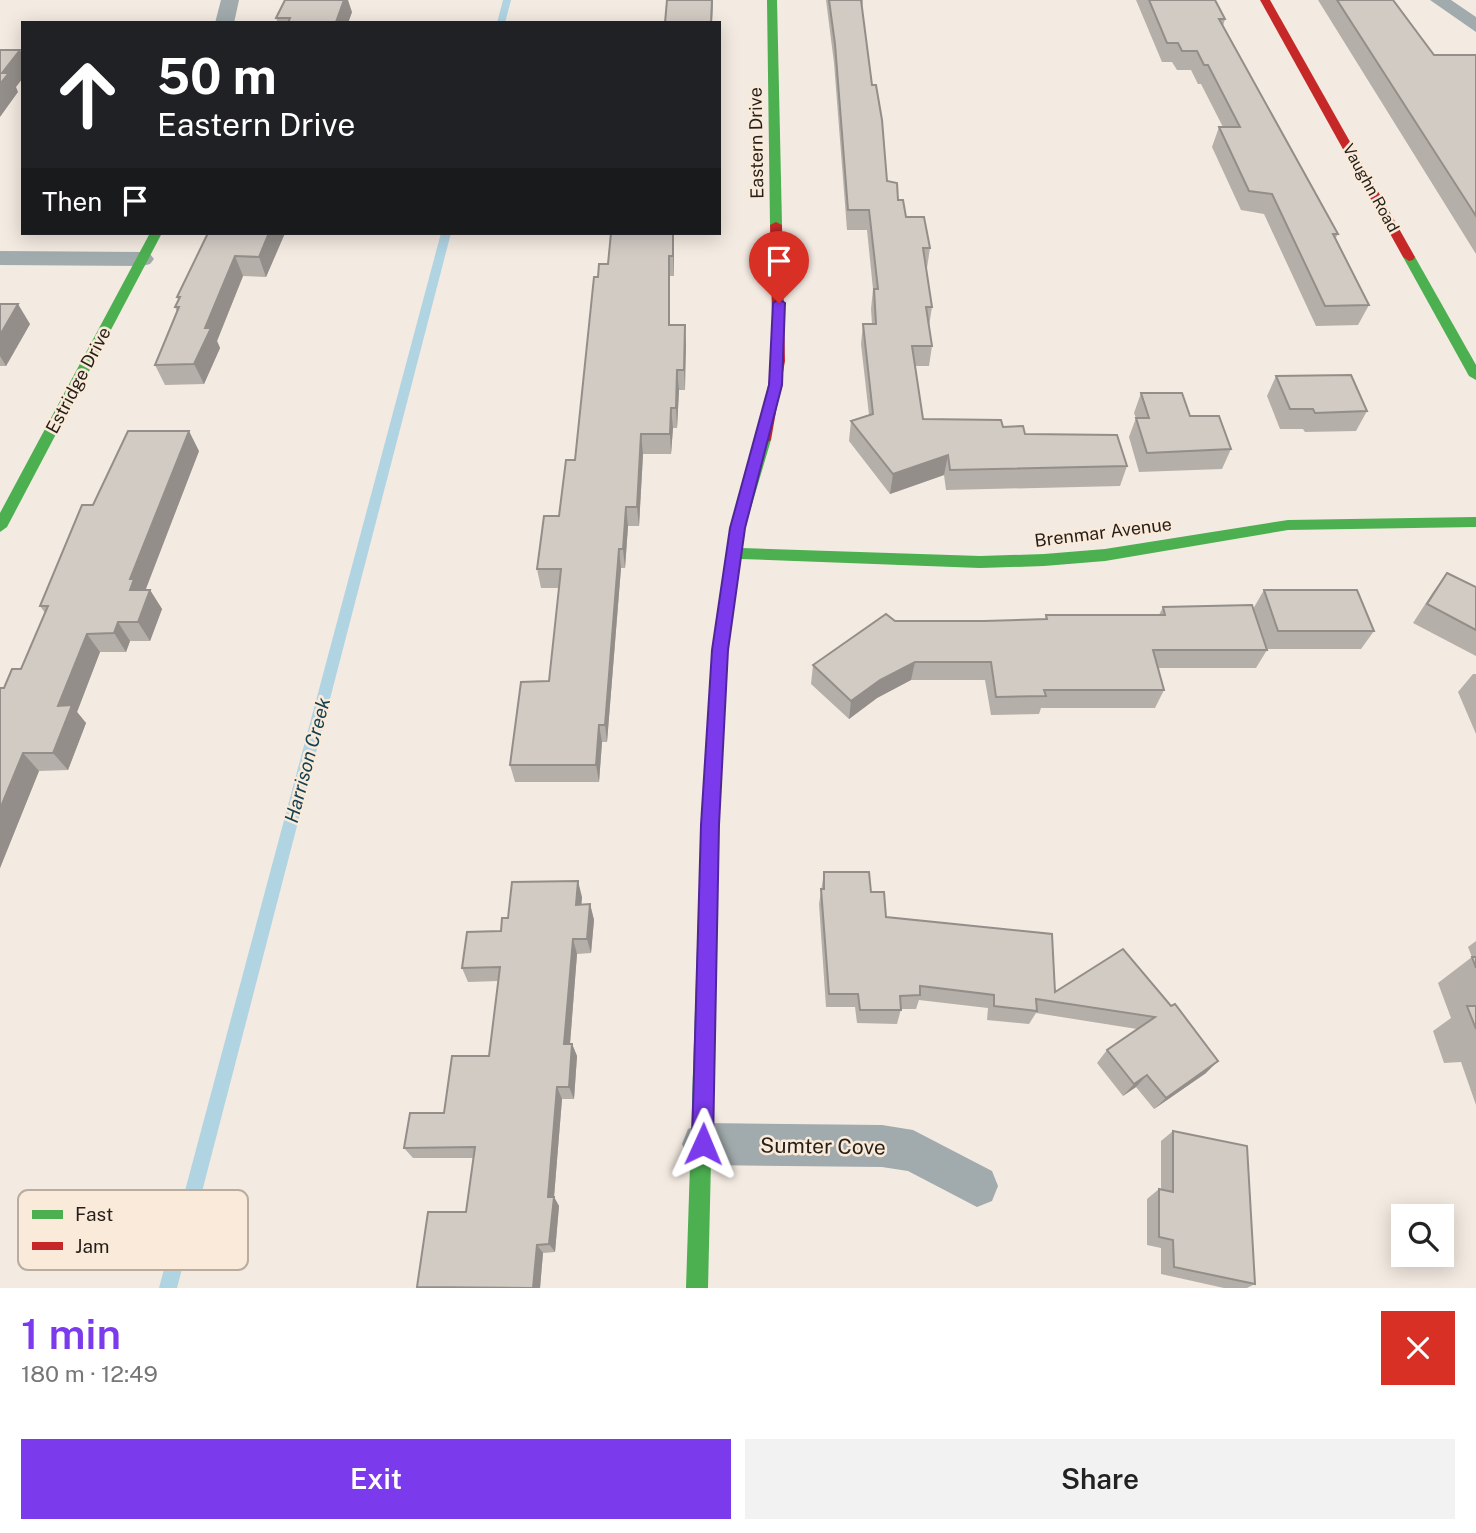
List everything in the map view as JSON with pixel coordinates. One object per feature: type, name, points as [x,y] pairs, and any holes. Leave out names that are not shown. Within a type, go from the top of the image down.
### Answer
[{"type":"street","points":[[225,21],[230,0]]},
{"type":"street","name":"Eastern Drive","points":[[698,1288],[710,825],[720,650],[733,553],[767,428],[779,361],[772,0]]},
{"type":"street","name":"Vaughn Road","points":[[1265,0],[1476,376]]},
{"type":"street","points":[[1439,0],[1476,26]]},
{"type":"street","name":"Estridge Drive","points":[[0,527],[155,235]]},
{"type":"street","points":[[0,258],[142,258]]},
{"type":"street","name":"Brenmar Avenue","points":[[733,553],[980,562],[1044,560],[1129,551],[1288,525],[1476,522]]},
{"type":"street","name":"Sumter Cove","points":[[703,1144],[882,1146],[913,1152],[977,1186]]},
{"type":"building","points":[[285,0],[344,0],[336,21],[289,21],[290,18],[276,18]]},
{"type":"building","points":[[667,0],[712,0],[711,21],[665,21]]},
{"type":"building","points":[[829,0],[861,0],[872,85],[876,85],[882,120],[887,181],[897,183],[898,200],[903,200],[906,217],[924,217],[930,248],[923,248],[932,307],[926,307],[932,346],[912,346],[923,419],[1001,420],[1003,427],[1023,426],[1025,434],[1117,435],[1127,466],[950,470],[948,455],[893,474],[851,421],[873,414],[863,324],[876,324],[874,289],[878,289],[869,210],[848,210]]},
{"type":"building","points":[[1149,0],[1215,0],[1225,19],[1219,19],[1338,234],[1333,234],[1369,305],[1325,306],[1272,194],[1249,191],[1219,127],[1240,127],[1208,65],[1204,65],[1197,51],[1182,51],[1178,43],[1167,43]]},
{"type":"building","points":[[1337,0],[1393,0],[1434,55],[1476,55],[1476,216]]},
{"type":"building","points":[[0,50],[20,50],[2,73],[9,73],[0,84]]},
{"type":"building","points":[[207,235],[268,235],[259,257],[235,256],[205,328],[211,328],[194,364],[155,365],[179,307],[175,307],[180,297],[177,297]]},
{"type":"building","points":[[611,235],[673,235],[673,256],[669,256],[669,325],[685,325],[684,370],[677,370],[676,408],[671,408],[670,434],[641,434],[637,507],[626,507],[623,549],[619,549],[605,725],[599,725],[596,765],[510,765],[521,682],[549,681],[561,569],[537,569],[544,516],[559,516],[566,460],[575,460],[594,277],[598,277],[599,264],[608,264]]},
{"type":"building","points":[[0,304],[18,304],[0,335]]},
{"type":"building","points":[[1351,375],[1367,411],[1315,413],[1313,409],[1290,409],[1276,376]]},
{"type":"building","points":[[1141,393],[1182,393],[1190,416],[1219,416],[1231,449],[1147,453],[1136,418],[1149,418]]},
{"type":"building","points":[[128,431],[189,431],[130,579],[134,579],[130,590],[150,590],[138,622],[118,622],[114,633],[87,634],[58,706],[72,705],[53,753],[23,753],[0,809],[0,688],[4,688],[12,669],[21,669],[48,606],[40,606],[82,505],[93,505]]},
{"type":"building","points":[[1447,573],[1476,587],[1476,630],[1427,604]]},
{"type":"building","points":[[1264,590],[1357,590],[1374,631],[1278,631]]},
{"type":"building","points":[[1252,605],[1267,650],[1153,650],[1164,690],[1044,690],[1046,696],[996,697],[991,662],[915,662],[880,680],[851,701],[813,665],[886,614],[895,621],[984,621],[1047,619],[1046,615],[1165,615],[1163,607]]},
{"type":"building","points":[[824,872],[869,872],[871,892],[884,892],[886,917],[1052,934],[1055,992],[1123,949],[1171,1006],[1175,1004],[1218,1061],[1166,1098],[1147,1075],[1134,1084],[1107,1050],[1155,1017],[1036,999],[1037,1011],[994,1006],[994,995],[920,986],[920,995],[900,996],[901,1010],[860,1010],[858,994],[829,994],[821,889],[824,889]]},
{"type":"building","points":[[578,881],[576,905],[590,904],[587,939],[573,939],[564,1044],[572,1044],[569,1087],[557,1087],[548,1197],[554,1197],[549,1244],[537,1245],[533,1288],[417,1287],[428,1212],[466,1212],[475,1147],[404,1148],[410,1113],[444,1113],[452,1056],[489,1056],[500,967],[462,968],[467,932],[501,931],[502,918],[508,918],[512,882]]},
{"type":"building","points":[[1467,1006],[1476,1006],[1476,1029]]},
{"type":"building","points":[[1173,1131],[1247,1146],[1255,1284],[1174,1267],[1173,1240],[1159,1237],[1159,1189],[1173,1192]]},
{"type":"waterway","name":"Harrison Creek","points":[[502,21],[507,0]]},
{"type":"waterway","name":"Harrison Creek","points":[[194,1190],[445,235]]},
{"type":"waterway","name":"Harrison Creek","points":[[168,1288],[173,1270]]},
{"type":"traffic: fast","points":[[772,0],[776,225]]},
{"type":"traffic: fast","points":[[0,527],[155,235]]},
{"type":"traffic: fast","points":[[1409,257],[1476,376]]},
{"type":"traffic: fast","points":[[697,1288],[710,825],[720,650],[738,528],[764,440]]},
{"type":"traffic: fast","points":[[733,553],[980,562],[1044,560],[1105,555],[1288,525],[1476,522]]},
{"type":"traffic: jam","points":[[1265,0],[1409,257]]},
{"type":"traffic: jam","points":[[764,440],[779,361],[776,225]]},
{"type":"route","points":[[703,1144],[710,825],[720,650],[738,528],[767,428],[775,385],[779,361],[779,303]]}]
